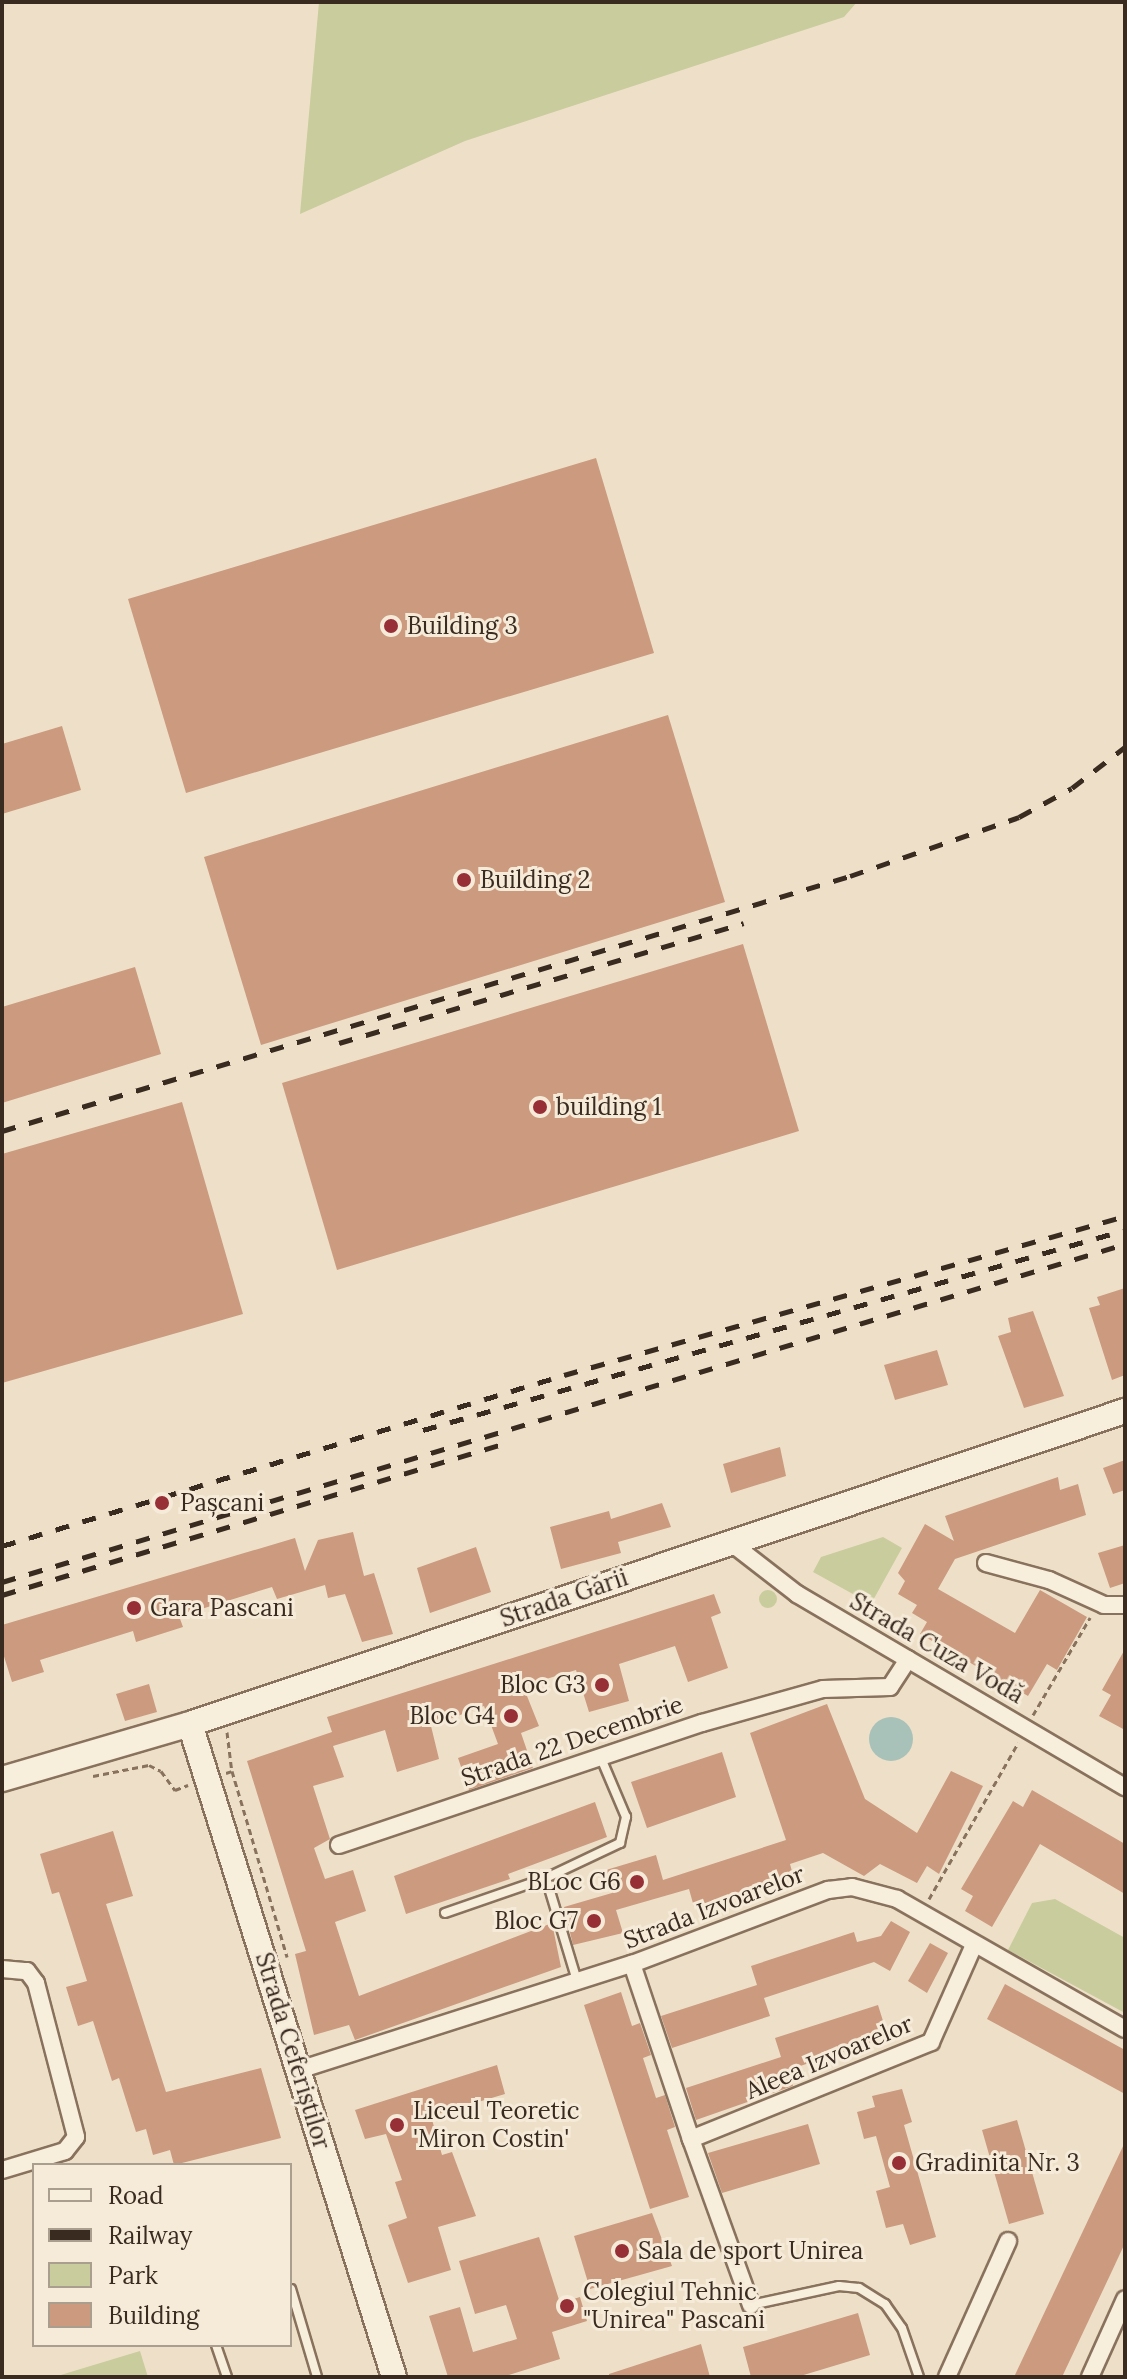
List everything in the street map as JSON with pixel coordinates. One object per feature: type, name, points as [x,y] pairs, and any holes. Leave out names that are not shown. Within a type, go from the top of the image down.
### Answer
[{"type":"street","name":"Strada Gării","points":[[2,1779],[222,1714],[1125,1411]]},
{"type":"street","name":"Strada Cuza Vodă","points":[[730,1542],[797,1594],[1125,1787]]},
{"type":"street","points":[[986,1563],[1049,1580],[1104,1605],[1125,1605]]},
{"type":"street","name":"Strada 22 Decembrie","points":[[339,1845],[601,1758],[823,1689],[890,1687],[908,1659]]},
{"type":"street","name":"Strada Ceferiștilor","points":[[190,1724],[394,2377]]},
{"type":"street","name":"Strada Izvoarelor","points":[[299,2070],[632,1964],[828,1890],[872,1889],[921,1913],[1125,2029]]},
{"type":"street","name":"Aleea Izvoarelor","points":[[691,2139],[931,2042],[974,1945]]},
{"type":"street","points":[[632,1964],[751,2305]]},
{"type":"street","points":[[2,1969],[27,1971],[36,1983],[76,2137],[65,2151],[2,2170]]},
{"type":"street","points":[[947,2377],[1008,2241]]},
{"type":"street","points":[[1090,2377],[1125,2299]]},
{"type":"lane","points":[[445,1913],[546,1878],[620,1843],[626,1817],[601,1758]]},
{"type":"lane","points":[[546,1878],[577,1981]]},
{"type":"lane","points":[[751,2305],[839,2286],[859,2288],[885,2304],[902,2328],[919,2377]]},
{"type":"lane","points":[[292,2292],[317,2377]]},
{"type":"lane","points":[[217,2347],[227,2377]]},
{"type":"path","points":[[921,1913],[1095,1611],[1104,1605]]},
{"type":"path","points":[[222,1714],[232,1771],[289,1964]]},
{"type":"path","points":[[87,1778],[149,1765],[161,1771],[175,1790],[182,1788]]},
{"type":"path","points":[[223,1774],[232,1771]]},
{"type":"green space","points":[[319,2],[857,2],[844,17],[465,141],[300,214]]},
{"type":"green space","points":[[883,1537],[902,1548],[871,1604],[813,1572],[821,1557]]},
{"type":"green space","points":[[768,1590],[777,1599],[768,1608],[759,1599]]},
{"type":"green space","points":[[1055,1899],[1125,1938],[1125,2013],[1008,1950],[1032,1903]]},
{"type":"green space","points":[[140,2351],[148,2377],[54,2377]]},
{"type":"water","points":[[891,1717],[907,1723],[913,1739],[907,1755],[891,1761],[875,1755],[869,1739],[875,1723]]},
{"type":"building","name":"Building 3","points":[[596,458],[654,653],[186,793],[128,599]]},
{"type":"building","name":"Building 2","points":[[668,715],[725,902],[261,1045],[204,857]]},
{"type":"building","points":[[62,726],[81,790],[2,814],[2,744]]},
{"type":"building","name":"building 1","points":[[743,944],[799,1131],[337,1270],[282,1083]]},
{"type":"building","points":[[135,967],[161,1054],[2,1103],[2,1007]]},
{"type":"building","points":[[182,1102],[243,1314],[2,1383],[2,1154]]},
{"type":"building","points":[[1125,1288],[1125,1375],[1112,1380],[1089,1308],[1100,1305],[1097,1297]]},
{"type":"building","points":[[1033,1311],[1064,1396],[1024,1408],[998,1336],[1011,1332],[1008,1318]]},
{"type":"building","points":[[937,1350],[948,1385],[895,1400],[884,1365]]},
{"type":"building","points":[[780,1447],[786,1476],[731,1493],[723,1464]]},
{"type":"building","points":[[1125,1460],[1125,1490],[1113,1494],[1103,1468]]},
{"type":"building","points":[[1058,1477],[1060,1490],[1078,1484],[1086,1515],[955,1559],[938,1589],[1015,1633],[1040,1590],[1087,1617],[1057,1670],[1047,1664],[1028,1696],[920,1634],[927,1622],[912,1613],[917,1605],[898,1594],[905,1581],[898,1573],[925,1524],[954,1541],[945,1516]]},
{"type":"building","points":[[662,1503],[671,1527],[618,1542],[621,1553],[561,1569],[550,1527],[609,1511],[611,1519]]},
{"type":"building","name":"Gara Pascani","points":[[353,1532],[364,1576],[374,1573],[393,1634],[362,1642],[345,1594],[328,1598],[325,1585],[277,1599],[272,1587],[179,1616],[183,1627],[136,1642],[133,1631],[40,1660],[44,1672],[12,1682],[2,1650],[2,1625],[295,1538],[305,1571],[318,1540]]},
{"type":"building","points":[[1125,1545],[1125,1583],[1110,1588],[1098,1553]]},
{"type":"building","points":[[476,1547],[491,1592],[430,1613],[417,1568]]},
{"type":"building","points":[[714,1594],[721,1613],[711,1617],[728,1668],[688,1682],[675,1646],[619,1664],[629,1701],[589,1712],[576,1670],[523,1686],[539,1726],[521,1733],[533,1768],[469,1790],[458,1758],[498,1744],[484,1706],[431,1726],[439,1759],[397,1772],[385,1730],[333,1746],[344,1777],[313,1786],[330,1839],[314,1848],[325,1879],[353,1870],[366,1911],[335,1922],[359,1996],[552,1923],[561,1967],[355,2040],[349,2025],[314,2035],[295,1954],[306,1951],[247,1761],[332,1732],[327,1717]]},
{"type":"building","points":[[1125,1649],[1125,1730],[1099,1716],[1111,1695],[1102,1690]]},
{"type":"building","points":[[149,1684],[157,1712],[125,1721],[116,1694]]},
{"type":"building","points":[[827,1704],[865,1799],[917,1833],[951,1771],[983,1786],[939,1874],[927,1866],[917,1883],[880,1864],[864,1876],[823,1853],[790,1864],[793,1875],[694,1907],[689,1889],[616,1910],[623,1933],[573,1945],[564,1907],[612,1893],[606,1870],[656,1855],[663,1880],[786,1840],[750,1733]]},
{"type":"building","points":[[722,1752],[736,1797],[647,1828],[631,1782]]},
{"type":"building","points":[[1032,1790],[1125,1844],[1125,1894],[1040,1844],[992,1927],[965,1911],[973,1896],[961,1889],[1013,1801],[1023,1807]]},
{"type":"building","points":[[595,1802],[607,1837],[508,1874],[510,1879],[406,1914],[394,1876]]},
{"type":"building","points":[[113,1831],[133,1896],[106,1904],[166,2092],[261,2068],[281,2138],[182,2163],[173,2163],[170,2150],[153,2155],[146,2129],[136,2132],[119,2078],[112,2081],[93,2021],[78,2026],[66,1987],[87,1981],[59,1892],[52,1894],[40,1854]]},
{"type":"building","points":[[891,1921],[910,1932],[890,1971],[874,1962],[764,1998],[770,2016],[672,2048],[661,2016],[757,1985],[751,1966],[854,1932],[857,1942],[881,1936]]},
{"type":"building","points":[[930,1943],[948,1953],[927,1993],[908,1981]]},
{"type":"building","points":[[1005,1984],[1125,2050],[1125,2094],[987,2019]]},
{"type":"building","points":[[621,1992],[632,2026],[640,2023],[651,2055],[643,2058],[656,2098],[665,2095],[675,2127],[667,2130],[689,2197],[650,2209],[584,2005]]},
{"type":"building","points":[[878,2005],[888,2037],[788,2070],[793,2086],[696,2120],[686,2088],[781,2057],[775,2038]]},
{"type":"building","points":[[497,2065],[505,2094],[431,2116],[442,2155],[452,2152],[476,2216],[438,2227],[451,2270],[408,2283],[388,2225],[407,2218],[395,2182],[402,2180],[386,2134],[365,2139],[355,2110]]},
{"type":"building","name":"Gradinita Nr. 3","points":[[902,2089],[912,2122],[904,2125],[936,2237],[910,2245],[903,2224],[886,2228],[876,2191],[890,2187],[876,2136],[864,2139],[857,2112],[875,2107],[872,2096]]},
{"type":"building","points":[[1017,2120],[1044,2214],[1009,2224],[982,2130]]},
{"type":"building","points":[[808,2124],[820,2164],[722,2193],[708,2153]]},
{"type":"building","points":[[1125,2142],[1125,2243],[1062,2377],[1014,2377]]},
{"type":"building","name":"Sala de sport Unirea","points":[[652,2213],[672,2266],[590,2289],[574,2236]]},
{"type":"building","name":"Colegiul Tehnic \"Unirea\" Pascani","points":[[539,2237],[560,2303],[580,2297],[587,2321],[552,2332],[560,2359],[502,2377],[448,2377],[429,2316],[460,2307],[473,2352],[517,2339],[506,2305],[475,2314],[459,2261]]},
{"type":"building","points":[[858,2313],[870,2355],[797,2377],[751,2377],[743,2347]]},
{"type":"building","points":[[701,2344],[710,2377],[609,2377],[609,2374]]},
{"type":"railway","points":[[2,1131],[850,876],[1019,817],[1072,788],[1125,747]]},
{"type":"railway","points":[[339,1043],[744,923]]},
{"type":"railway","points":[[2,1546],[564,1375],[1125,1216]]},
{"type":"railway","points":[[423,1430],[1125,1230]]},
{"type":"railway","points":[[2,1582],[1125,1244]]},
{"type":"railway","points":[[2,1595],[499,1445]]},
{"type":"place","name":"Building 3","points":[[391,626]]},
{"type":"place","name":"Building 2","points":[[464,880]]},
{"type":"place","name":"building 1","points":[[540,1107]]},
{"type":"place","name":"Pașcani","points":[[162,1503]]},
{"type":"place","name":"Gara Pascani","points":[[134,1608]]},
{"type":"place","name":"Bloc G3","points":[[602,1685]]},
{"type":"place","name":"Bloc G4","points":[[511,1716]]},
{"type":"place","name":"BLoc G6","points":[[637,1882]]},
{"type":"place","name":"Bloc G7","points":[[594,1921]]},
{"type":"place","name":"Liceul Teoretic 'Miron Costin'","points":[[397,2125]]},
{"type":"place","name":"Gradinita Nr. 3","points":[[899,2163]]},
{"type":"place","name":"Sala de sport Unirea","points":[[622,2251]]},
{"type":"place","name":"Colegiul Tehnic \"Unirea\" Pascani","points":[[567,2306]]}]
